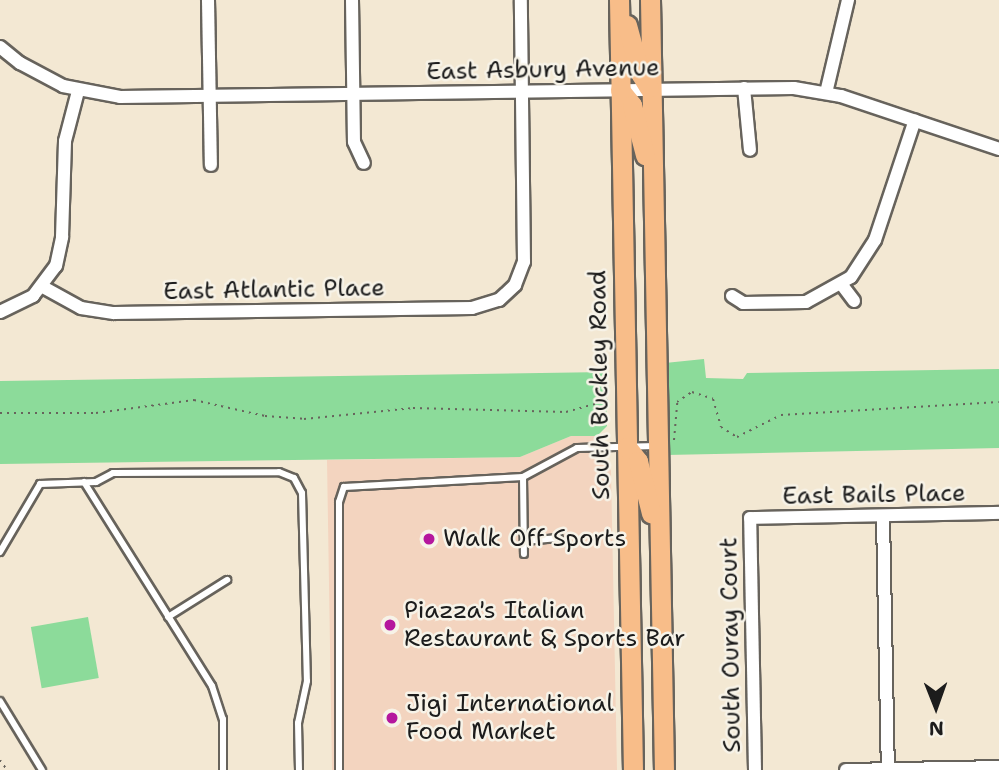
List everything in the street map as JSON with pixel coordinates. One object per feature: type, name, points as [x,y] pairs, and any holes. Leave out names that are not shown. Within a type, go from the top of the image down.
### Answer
[{"type":"main road","points":[[620,0],[640,73],[652,90]]},
{"type":"main road","name":"South Buckley Road","points":[[620,0],[633,770]]},
{"type":"main road","points":[[650,0],[664,770]]},
{"type":"main road","points":[[620,90],[632,105],[653,183]]},
{"type":"main road","points":[[626,446],[639,466],[660,544]]},
{"type":"street","points":[[208,0],[211,165]]},
{"type":"street","points":[[352,0],[354,142],[364,163]]},
{"type":"street","points":[[521,0],[522,91]]},
{"type":"street","points":[[826,93],[848,0]]},
{"type":"street","name":"East Asbury Avenue","points":[[0,47],[45,78],[78,91],[120,97],[744,88],[826,93],[999,149]]},
{"type":"street","points":[[744,88],[750,150]]},
{"type":"street","points":[[0,313],[23,304],[43,287],[60,250],[65,141],[78,91]]},
{"type":"street","name":"East Atlantic Place","points":[[43,287],[81,308],[114,313],[472,308],[489,305],[508,293],[524,262],[522,91]]},
{"type":"street","points":[[732,296],[743,303],[791,304],[820,298],[842,285],[869,253],[915,120]]},
{"type":"street","points":[[842,285],[854,301]]},
{"type":"street","name":"East Bails Place","points":[[750,518],[999,513]]},
{"type":"street","points":[[883,516],[888,770]]},
{"type":"street","name":"South Ouray Court","points":[[750,518],[755,770]]},
{"type":"street","points":[[846,770],[999,767]]},
{"type":"lane","points":[[339,770],[336,659],[341,648],[340,493],[350,485],[523,477],[576,448],[658,446]]},
{"type":"lane","points":[[0,552],[40,484],[84,482],[113,473],[279,472],[299,485],[307,681],[298,723],[299,770]]},
{"type":"lane","points":[[523,477],[524,554]]},
{"type":"lane","points":[[84,482],[218,701],[226,738],[223,770]]},
{"type":"lane","points":[[524,541],[559,538]]},
{"type":"lane","points":[[169,617],[228,580]]},
{"type":"lane","points":[[0,701],[42,770]]},
{"type":"path","points":[[668,427],[670,442],[675,439],[677,402],[692,392],[713,398],[721,427],[737,437],[782,415],[999,402]]},
{"type":"path","points":[[0,413],[96,413],[194,400],[265,416],[304,419],[413,408],[566,412],[616,401]]},
{"type":"path","points":[[0,760],[6,770]]},
{"type":"shaded area","points":[[571,436],[597,436],[611,471],[617,770],[332,770],[327,460],[520,457]]},
{"type":"green space","points":[[704,359],[706,378],[743,379],[747,373],[999,369],[999,448],[666,455],[665,363]]},
{"type":"green space","points":[[606,372],[607,426],[597,436],[571,436],[520,457],[0,464],[0,381]]},
{"type":"green space","points":[[88,617],[99,678],[42,688],[31,627]]},
{"type":"place","name":"Walk Off Sports","points":[[429,539]]},
{"type":"place","name":"Piazza's Italian Restaurant & Sports Bar","points":[[390,625]]},
{"type":"place","name":"Jigi International Food Market","points":[[392,718]]}]
